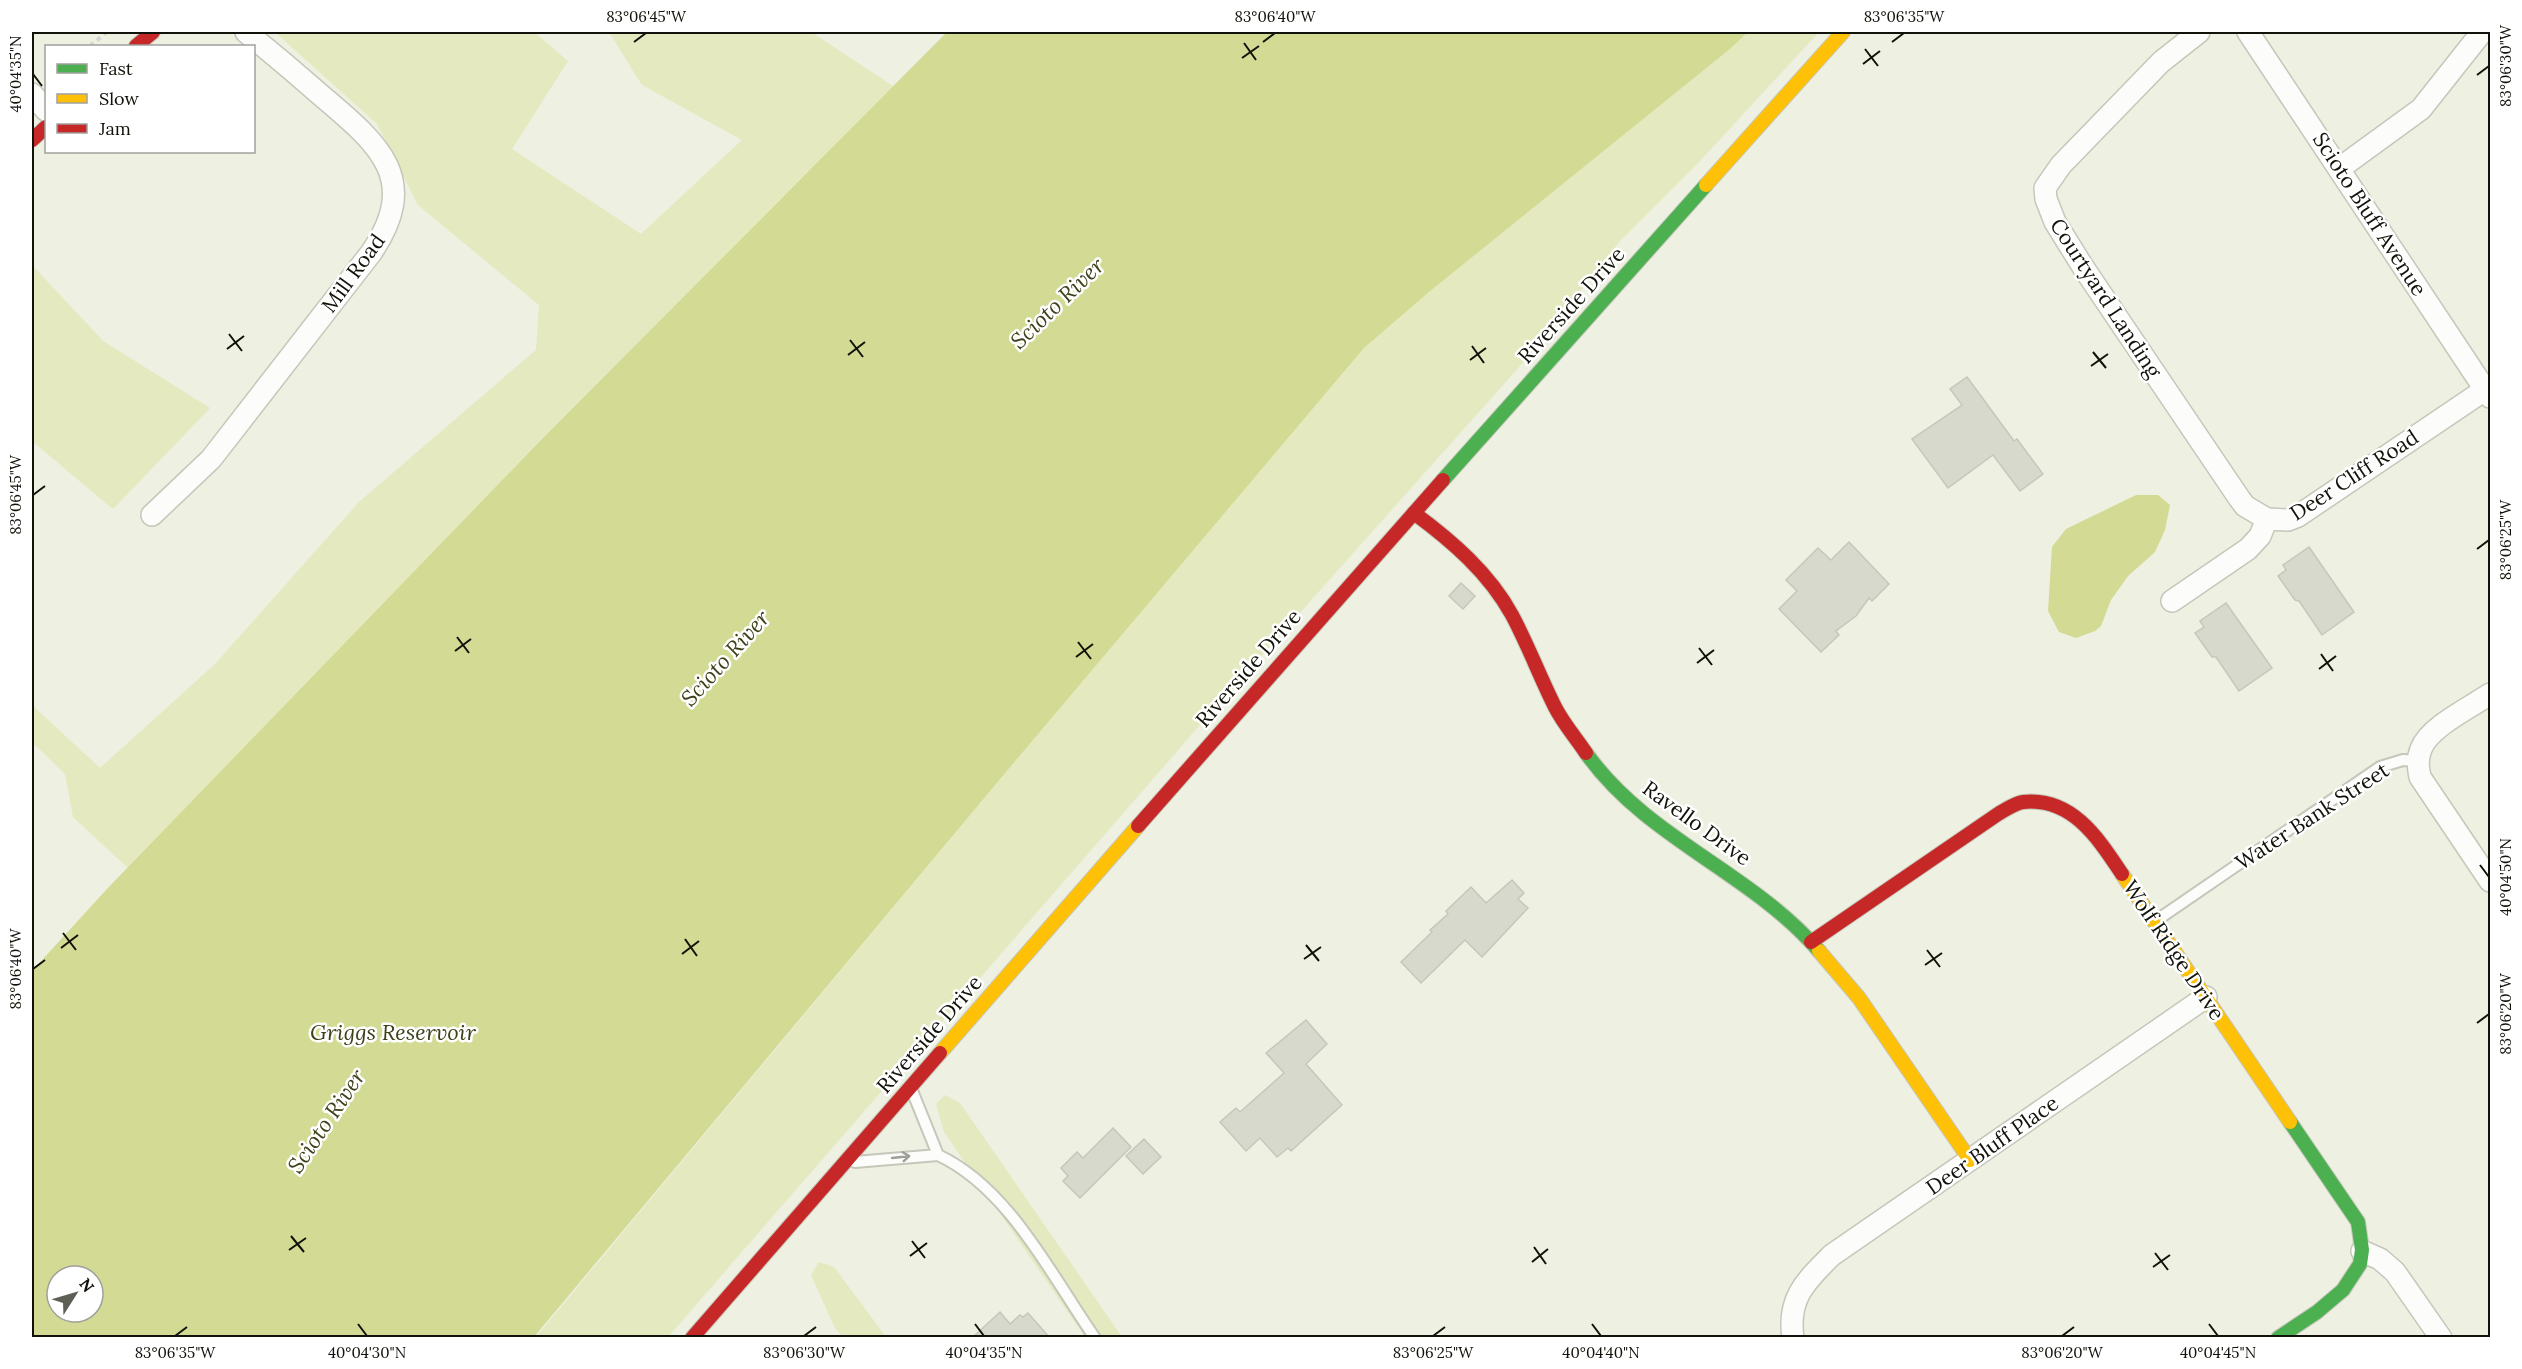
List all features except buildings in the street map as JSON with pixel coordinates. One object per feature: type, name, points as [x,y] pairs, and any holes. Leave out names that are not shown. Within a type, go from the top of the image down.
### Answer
[{"type":"street","points":[[137,45],[153,32]]},
{"type":"street","name":"Mill Road","points":[[152,515],[211,459],[356,272],[384,234],[394,201],[393,182],[387,163],[365,132],[246,32]]},
{"type":"street","name":"Riverside Drive","points":[[692,1338],[1414,513],[1843,32]]},
{"type":"street","name":"Courtyard Landing","points":[[2199,32],[2153,70],[2061,165],[2045,188],[2046,199],[2055,222],[2083,267],[2239,498],[2245,506],[2267,519]]},
{"type":"street","name":"Scioto Bluff Avenue","points":[[2248,32],[2488,393]]},
{"type":"street","points":[[2340,168],[2421,109],[2482,32]]},
{"type":"street","points":[[32,94],[45,109]]},
{"type":"street","points":[[32,140],[45,128]]},
{"type":"street","name":"Deer Cliff Road","points":[[2172,601],[2248,549],[2260,537],[2267,519],[2288,520],[2298,516],[2488,393]]},
{"type":"street","name":"Ravello Drive","points":[[1414,513],[1448,538],[1480,570],[1495,589],[1512,615],[1556,710],[1582,748],[1618,792],[1671,835],[1748,886],[1811,942],[1859,998],[1970,1160]]},
{"type":"street","name":"Water Bank Street","points":[[2418,761],[2421,748],[2431,734],[2490,694]]},
{"type":"street","points":[[2418,761],[2420,777],[2490,881]]},
{"type":"street","name":"Wolf Ridge Drive","points":[[1811,942],[1998,814],[2021,802],[2048,803],[2073,814],[2096,835],[2358,1222],[2362,1251]]},
{"type":"street","name":"Deer Bluff Place","points":[[1793,1338],[1792,1306],[1808,1279],[1832,1255],[2206,997]]},
{"type":"street","points":[[2278,1338],[2338,1295],[2355,1274],[2362,1251],[2380,1259],[2395,1272],[2441,1338]]},
{"type":"lane","name":"Water Bank Street","points":[[2154,922],[2380,767],[2403,760],[2418,761]]},
{"type":"lane","points":[[911,1086],[938,1155]]},
{"type":"lane","points":[[843,1164],[938,1155],[953,1162],[996,1196],[1095,1338]]},
{"type":"path","points":[[91,45],[107,32]]},
{"type":"shaded area","points":[[275,32],[534,32],[568,61],[512,149],[641,234],[742,140],[642,85],[609,32],[811,32],[893,86],[542,439],[128,868],[73,817],[65,774],[32,742],[32,705],[100,768],[215,664],[359,502],[536,350],[539,305],[418,205],[377,124]]},
{"type":"shaded area","points":[[1748,32],[1819,32],[1699,162],[1620,241],[1528,357],[1199,726],[668,1337],[535,1338],[1001,778],[1364,348],[1429,292],[1730,49]]},
{"type":"shaded area","points":[[32,265],[103,341],[210,408],[113,509],[32,441]]},
{"type":"shaded area","points":[[945,1095],[960,1103],[1122,1337],[1085,1337],[944,1132],[936,1104]]},
{"type":"shaded area","points":[[819,1262],[834,1267],[886,1337],[843,1337],[834,1326],[811,1275]]},
{"type":"water","name":"Griggs Reservoir","points":[[947,32],[1748,32],[1730,49],[1429,292],[1364,348],[534,1337],[32,1337],[32,971],[106,890],[542,439]]},
{"type":"water","points":[[2136,495],[2158,495],[2170,505],[2165,530],[2155,552],[2128,576],[2111,600],[2101,626],[2095,631],[2076,638],[2059,632],[2048,611],[2052,547],[2066,529]]},
{"type":"traffic: fast","points":[[1443,480],[1706,185]]},
{"type":"traffic: fast","points":[[1586,753],[1611,783],[1639,809],[1762,899],[1792,923],[1819,951]]},
{"type":"traffic: fast","points":[[2278,1338],[2317,1312],[2343,1290],[2360,1264],[2362,1250],[2358,1222],[2290,1122]]},
{"type":"traffic: slow","points":[[1706,185],[1843,32]]},
{"type":"traffic: slow","points":[[940,1053],[1138,826]]},
{"type":"traffic: slow","points":[[2122,874],[2290,1122]]},
{"type":"traffic: slow","points":[[1819,951],[1859,998],[1970,1160]]},
{"type":"traffic: jam","points":[[137,45],[153,32]]},
{"type":"traffic: jam","points":[[32,140],[45,128]]},
{"type":"traffic: jam","points":[[1138,826],[1443,480]]},
{"type":"traffic: jam","points":[[1414,513],[1469,559],[1503,600],[1518,626],[1558,713],[1586,753]]},
{"type":"traffic: jam","points":[[1811,942],[1998,814],[2023,802],[2040,802],[2070,813],[2093,834],[2122,874]]},
{"type":"traffic: jam","points":[[692,1338],[940,1053]]},
{"type":"water label","name":"Scioto River","points":[[1057,303]]},
{"type":"water label","name":"Scioto River","points":[[725,658]]},
{"type":"water label","name":"Scioto River","points":[[326,1121]]}]
